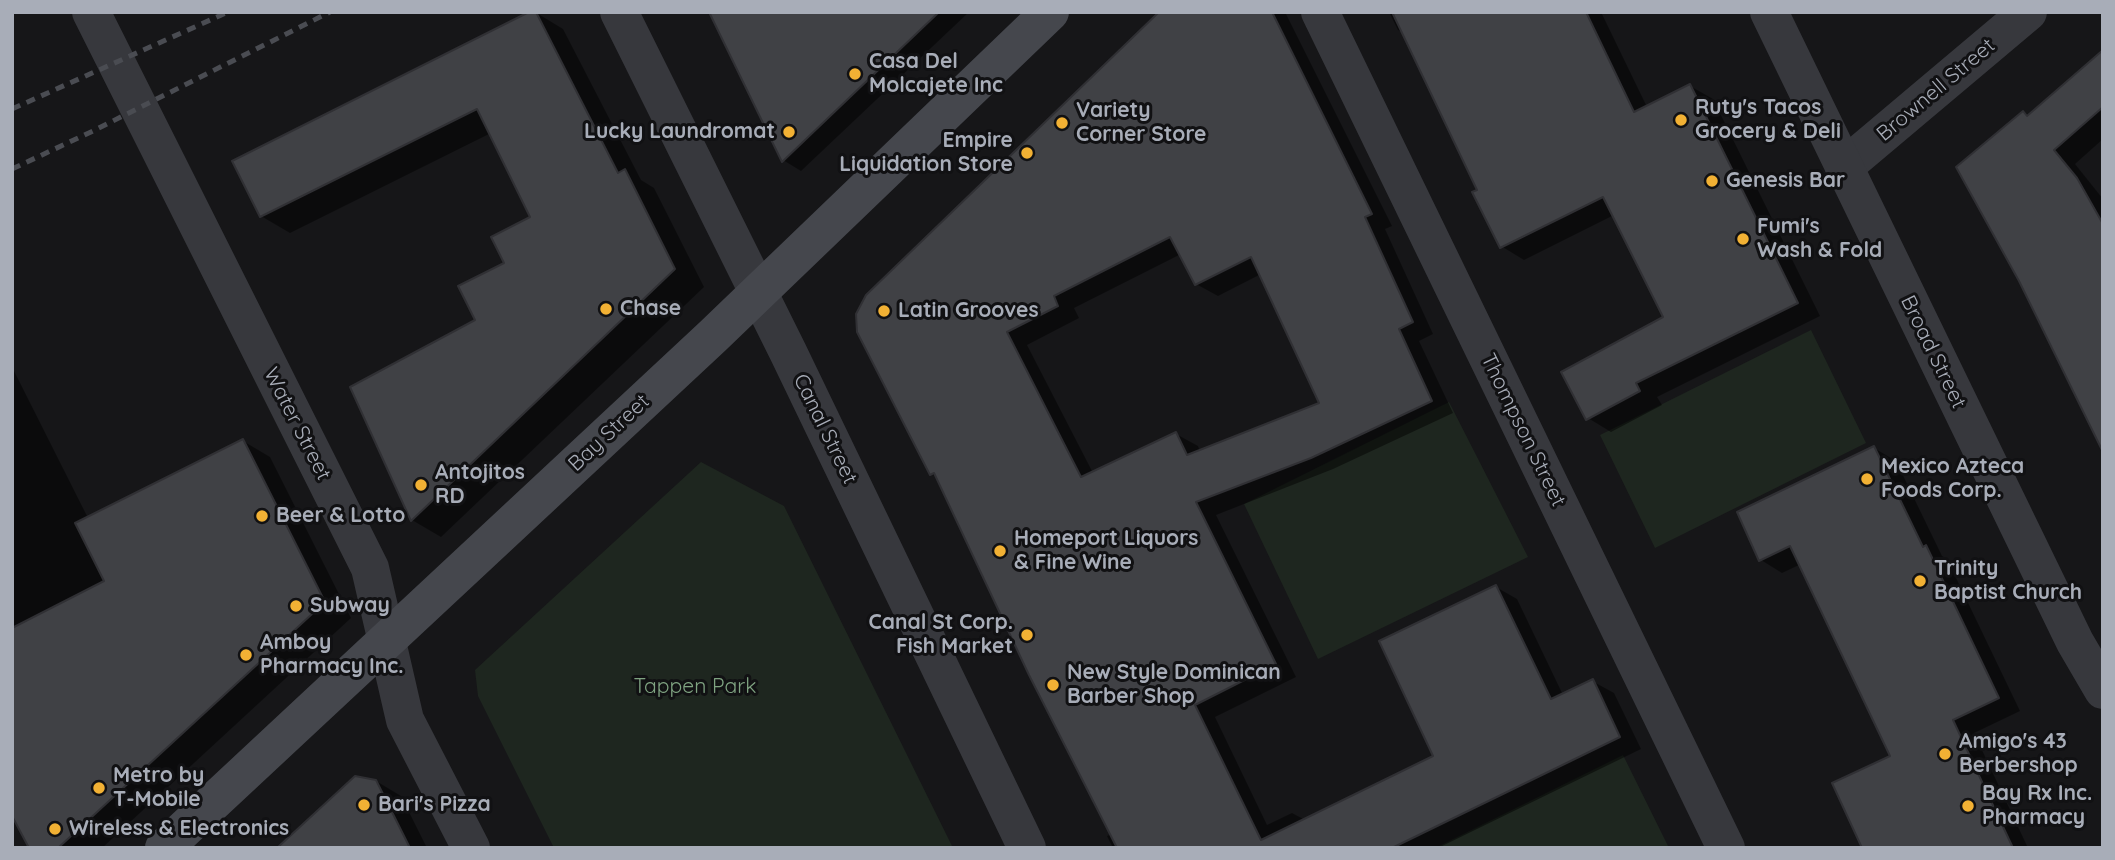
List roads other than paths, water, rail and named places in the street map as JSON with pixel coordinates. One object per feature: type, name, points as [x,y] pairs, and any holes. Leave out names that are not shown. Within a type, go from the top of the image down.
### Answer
[{"type":"main road","name":"Bay Street","points":[[164,848],[758,292],[1050,12]]},
{"type":"street","name":"Water Street","points":[[91,12],[370,568],[405,720],[471,848]]},
{"type":"street","name":"Canal Street","points":[[619,12],[758,292],[1027,848]]},
{"type":"street","name":"Thompson Street","points":[[1320,12],[1726,848]]},
{"type":"street","name":"Broad Street","points":[[1769,12],[2075,642],[2103,690]]},
{"type":"street","name":"Brownell Street","points":[[1844,167],[2028,12]]},
{"type":"railway","points":[[12,109],[228,12]]},
{"type":"railway","points":[[12,169],[330,12]]},
{"type":"place","name":"Casa Del Molcajete Inc","points":[[855,74]]},
{"type":"place","name":"Ruty's Tacos Grocery & Deli","points":[[1681,120]]},
{"type":"place","name":"Variety Corner Store","points":[[1062,123]]},
{"type":"place","name":"Lucky Laundromat","points":[[789,132]]},
{"type":"place","name":"Empire Liquidation Store","points":[[1027,153]]},
{"type":"place","name":"Genesis Bar","points":[[1712,181]]},
{"type":"place","name":"Fumi's Wash & Fold","points":[[1743,239]]},
{"type":"place","name":"Chase","points":[[606,309]]},
{"type":"place","name":"Latin Grooves","points":[[884,311]]},
{"type":"place","name":"Mexico Azteca Foods Corp.","points":[[1867,479]]},
{"type":"place","name":"Antojitos RD","points":[[421,485]]},
{"type":"place","name":"Beer & Lotto","points":[[262,516]]},
{"type":"place","name":"Homeport Liquors & Fine Wine","points":[[1000,551]]},
{"type":"place","name":"Trinity Baptist Church","points":[[1920,581]]},
{"type":"place","name":"Subway","points":[[296,606]]},
{"type":"place","name":"Canal St Corp. Fish Market","points":[[1027,635]]},
{"type":"place","name":"Amboy Pharmacy Inc.","points":[[246,655]]},
{"type":"place","name":"New Style Dominican Barber Shop","points":[[1053,685]]},
{"type":"place","name":"Amigo's 43 Berbershop","points":[[1945,754]]},
{"type":"place","name":"Metro by T-Mobile","points":[[99,788]]},
{"type":"place","name":"Bari's Pizza","points":[[364,805]]},
{"type":"place","name":"Bay Rx Inc. Pharmacy","points":[[1968,806]]},
{"type":"place","name":"Wireless & Electronics","points":[[55,829]]},
{"type":"park label","name":"Tappen Park","points":[[695,687]]}]
